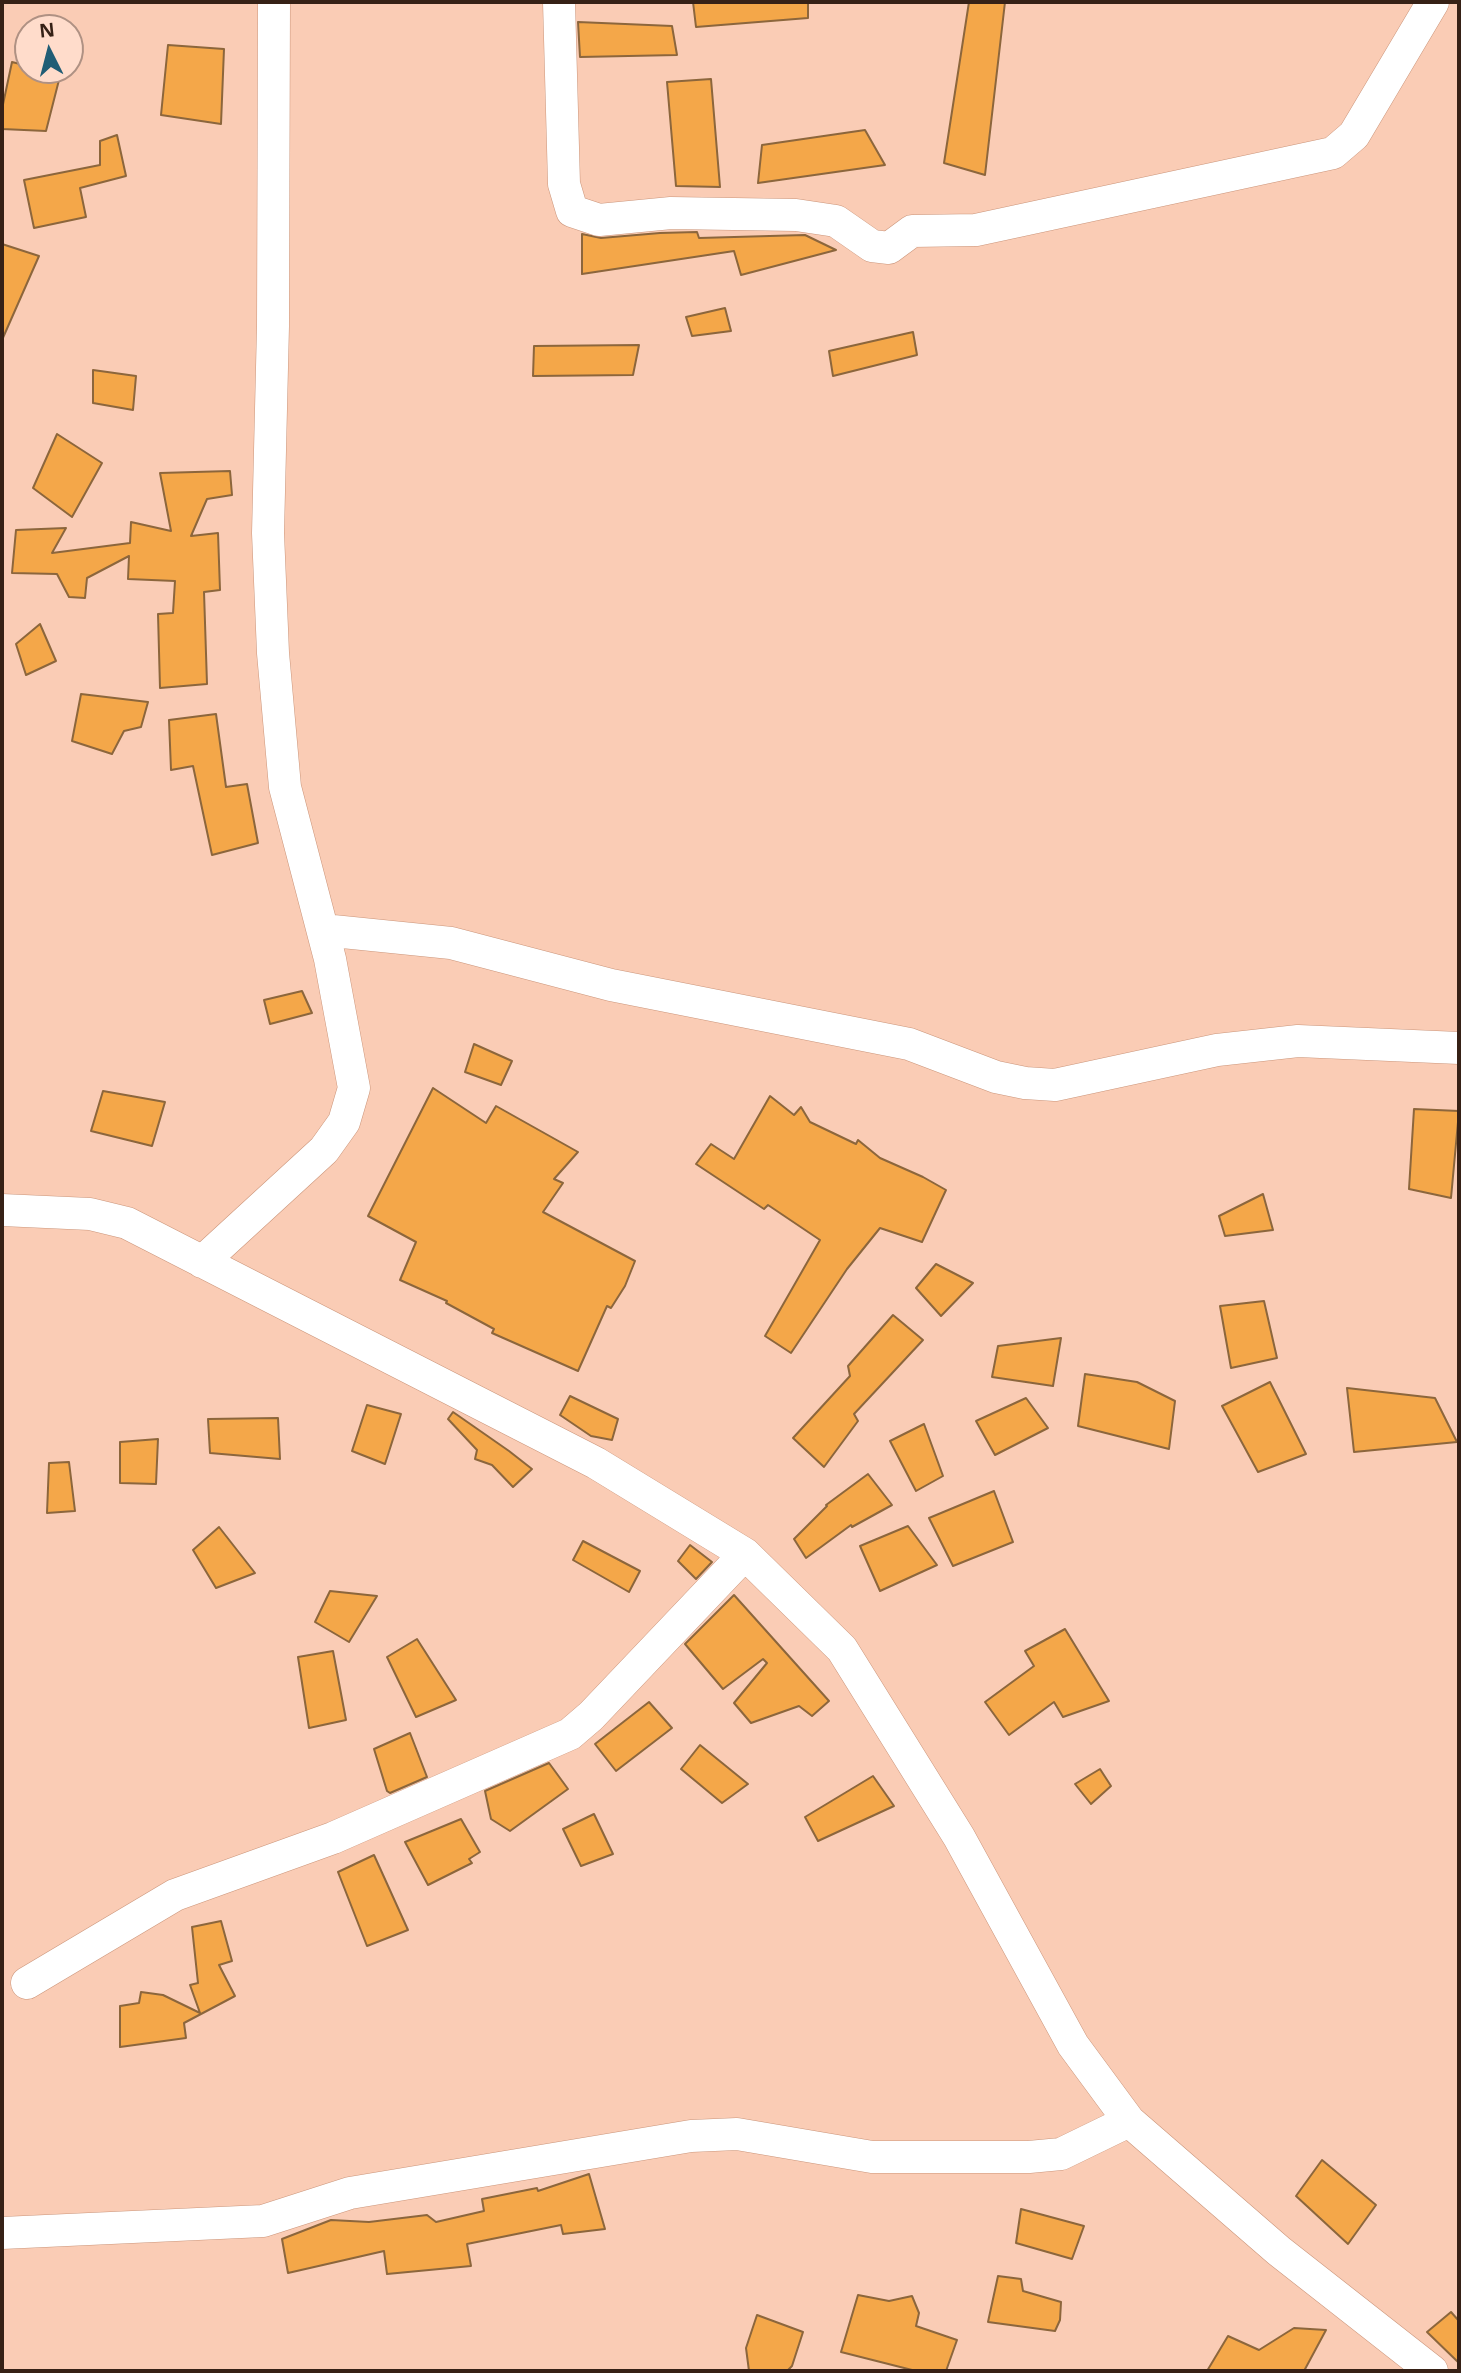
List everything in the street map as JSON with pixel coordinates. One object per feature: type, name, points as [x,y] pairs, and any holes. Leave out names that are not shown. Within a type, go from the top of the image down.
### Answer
[{"type":"street","points":[[202,1262],[324,1150],[344,1122],[354,1088],[330,959],[285,787],[273,653],[268,533],[273,326],[274,2]]},
{"type":"street","points":[[559,2],[564,184],[572,211],[598,220],[671,213],[796,215],[836,221],[872,246],[888,248],[912,231],[976,230],[1333,153],[1354,135],[1433,2]]},
{"type":"street","points":[[323,930],[451,943],[611,985],[909,1044],[996,1077],[1025,1083],[1055,1085],[1217,1050],[1298,1041],[1459,1048]]},
{"type":"street","points":[[2,1210],[90,1214],[127,1223],[596,1463],[746,1554],[842,1648],[959,1838],[1073,2045],[1129,2121],[1279,2251],[1432,2371]]},
{"type":"street","points":[[27,1983],[175,1895],[333,1838],[570,1734],[591,1716],[746,1554]]},
{"type":"street","points":[[2,2233],[263,2221],[350,2193],[691,2136],[737,2134],[872,2157],[1029,2157],[1061,2154],[1129,2121]]},
{"type":"building","points":[[693,2],[808,2],[808,18],[696,27]]},
{"type":"building","points":[[969,2],[1005,2],[985,175],[944,163]]},
{"type":"building","points":[[578,22],[672,26],[677,55],[580,57]]},
{"type":"building","points":[[168,45],[224,49],[221,124],[161,115]]},
{"type":"building","points":[[12,62],[14,84],[58,84],[46,131],[2,129],[2,109]]},
{"type":"building","points":[[711,79],[720,187],[676,186],[667,82]]},
{"type":"building","points":[[865,130],[885,165],[758,183],[762,145]]},
{"type":"building","points":[[117,135],[126,176],[80,188],[86,217],[34,228],[24,180],[100,165],[100,141]]},
{"type":"building","points":[[697,232],[699,238],[805,235],[836,250],[741,275],[734,251],[582,274],[582,234],[601,238]]},
{"type":"building","points":[[2,244],[39,256],[2,340]]},
{"type":"building","points":[[725,308],[731,331],[692,336],[686,317]]},
{"type":"building","points":[[913,332],[917,355],[833,376],[829,351]]},
{"type":"building","points":[[639,345],[633,375],[533,376],[534,346]]},
{"type":"building","points":[[93,370],[136,376],[133,410],[93,403]]},
{"type":"building","points":[[57,434],[102,463],[72,517],[33,488]]},
{"type":"building","points":[[230,471],[232,495],[207,499],[191,536],[218,533],[220,590],[204,592],[207,684],[160,688],[158,614],[173,613],[175,581],[128,579],[129,556],[87,578],[85,598],[69,597],[57,574],[12,573],[16,530],[66,528],[52,553],[130,543],[131,522],[171,531],[160,473]]},
{"type":"building","points":[[40,624],[56,661],[26,675],[16,644]]},
{"type":"building","points":[[81,694],[148,702],[141,727],[124,731],[112,754],[72,741]]},
{"type":"building","points":[[216,714],[226,787],[247,784],[258,843],[212,855],[193,766],[171,770],[169,720]]},
{"type":"building","points":[[302,991],[312,1013],[270,1024],[264,1000]]},
{"type":"building","points":[[474,1044],[512,1061],[501,1085],[465,1072]]},
{"type":"building","points":[[433,1088],[486,1123],[496,1106],[578,1152],[554,1179],[563,1183],[543,1212],[635,1261],[625,1286],[611,1308],[607,1306],[578,1371],[492,1333],[494,1329],[446,1303],[447,1301],[400,1280],[416,1242],[368,1216]]},
{"type":"building","points":[[103,1091],[165,1102],[152,1146],[91,1131]]},
{"type":"building","points":[[770,1096],[794,1115],[801,1107],[810,1122],[856,1144],[858,1140],[880,1158],[946,1190],[922,1242],[880,1228],[847,1269],[791,1353],[765,1336],[820,1240],[768,1205],[764,1209],[696,1164],[711,1144],[734,1159]]},
{"type":"building","points":[[1414,1109],[1459,1111],[1451,1198],[1409,1189]]},
{"type":"building","points":[[1263,1194],[1273,1230],[1225,1236],[1219,1216]]},
{"type":"building","points":[[936,1264],[973,1283],[941,1316],[916,1288]]},
{"type":"building","points":[[1264,1301],[1277,1358],[1231,1368],[1220,1306]]},
{"type":"building","points":[[893,1315],[923,1340],[854,1414],[858,1421],[824,1467],[793,1438],[850,1376],[848,1366]]},
{"type":"building","points":[[1061,1338],[1053,1386],[992,1377],[998,1346]]},
{"type":"building","points":[[1085,1374],[1137,1382],[1175,1401],[1169,1449],[1078,1426]]},
{"type":"building","points":[[1270,1382],[1306,1454],[1258,1472],[1222,1406]]},
{"type":"building","points":[[1347,1388],[1435,1398],[1457,1442],[1354,1452]]},
{"type":"building","points":[[570,1396],[618,1419],[612,1440],[591,1436],[560,1415]]},
{"type":"building","points":[[1026,1398],[1048,1428],[995,1455],[976,1421]]},
{"type":"building","points":[[367,1405],[401,1414],[385,1464],[352,1451]]},
{"type":"building","points":[[453,1412],[532,1469],[513,1487],[492,1465],[475,1459],[477,1450],[448,1419]]},
{"type":"building","points":[[278,1418],[280,1459],[210,1453],[208,1419]]},
{"type":"building","points":[[924,1424],[943,1476],[916,1491],[890,1441]]},
{"type":"building","points":[[158,1439],[156,1484],[120,1483],[120,1442]]},
{"type":"building","points":[[69,1462],[75,1511],[47,1513],[49,1463]]},
{"type":"building","points":[[868,1474],[892,1505],[852,1527],[851,1525],[806,1558],[794,1539],[826,1505]]},
{"type":"building","points":[[994,1491],[1013,1542],[953,1566],[929,1518]]},
{"type":"building","points":[[908,1526],[937,1565],[880,1591],[860,1546]]},
{"type":"building","points":[[219,1527],[255,1573],[216,1588],[193,1550]]},
{"type":"building","points":[[583,1541],[640,1571],[629,1592],[573,1560]]},
{"type":"building","points":[[690,1545],[712,1562],[696,1579],[678,1561]]},
{"type":"building","points":[[330,1591],[377,1596],[349,1642],[315,1622]]},
{"type":"building","points":[[734,1595],[829,1701],[812,1716],[799,1706],[751,1723],[734,1703],[767,1663],[763,1659],[723,1689],[685,1644]]},
{"type":"building","points":[[1065,1629],[1109,1701],[1063,1717],[1054,1702],[1009,1735],[985,1702],[1034,1666],[1025,1651]]},
{"type":"building","points":[[417,1639],[456,1700],[416,1717],[387,1657]]},
{"type":"building","points":[[333,1651],[346,1720],[309,1728],[298,1657]]},
{"type":"building","points":[[649,1702],[672,1728],[616,1771],[595,1744]]},
{"type":"building","points":[[410,1733],[427,1777],[390,1793],[387,1791],[374,1749]]},
{"type":"building","points":[[700,1745],[748,1784],[722,1803],[681,1769]]},
{"type":"building","points":[[549,1763],[568,1789],[510,1831],[491,1819],[485,1791]]},
{"type":"building","points":[[1100,1769],[1111,1786],[1091,1804],[1075,1784]]},
{"type":"building","points":[[873,1776],[894,1806],[818,1841],[805,1817]]},
{"type":"building","points":[[594,1814],[613,1854],[581,1866],[563,1829]]},
{"type":"building","points":[[461,1819],[480,1852],[469,1859],[472,1863],[428,1885],[405,1842]]},
{"type":"building","points":[[374,1855],[408,1930],[367,1946],[338,1872]]},
{"type":"building","points":[[221,1921],[232,1961],[219,1965],[235,1996],[184,2023],[186,2038],[120,2047],[120,2006],[139,2003],[141,1992],[163,1995],[200,2013],[190,1985],[198,1983],[192,1927]]},
{"type":"building","points":[[1322,2160],[1376,2205],[1348,2244],[1296,2196]]},
{"type":"building","points":[[589,2174],[605,2229],[563,2234],[561,2225],[467,2244],[471,2266],[387,2274],[384,2251],[288,2273],[282,2239],[331,2220],[369,2222],[427,2215],[436,2222],[484,2211],[482,2199],[537,2188],[538,2191]]},
{"type":"building","points":[[1021,2209],[1084,2226],[1072,2259],[1016,2243]]},
{"type":"building","points":[[998,2276],[1021,2279],[1023,2291],[1061,2302],[1060,2320],[1055,2331],[988,2322]]},
{"type":"building","points":[[858,2295],[889,2301],[912,2296],[919,2313],[916,2326],[957,2340],[946,2371],[916,2371],[841,2352]]},
{"type":"building","points":[[1451,2312],[1459,2321],[1459,2363],[1427,2332]]},
{"type":"building","points":[[757,2315],[803,2332],[792,2366],[787,2371],[749,2371],[746,2348]]},
{"type":"building","points":[[1294,2328],[1326,2330],[1304,2371],[1207,2371],[1228,2336],[1259,2350]]}]
